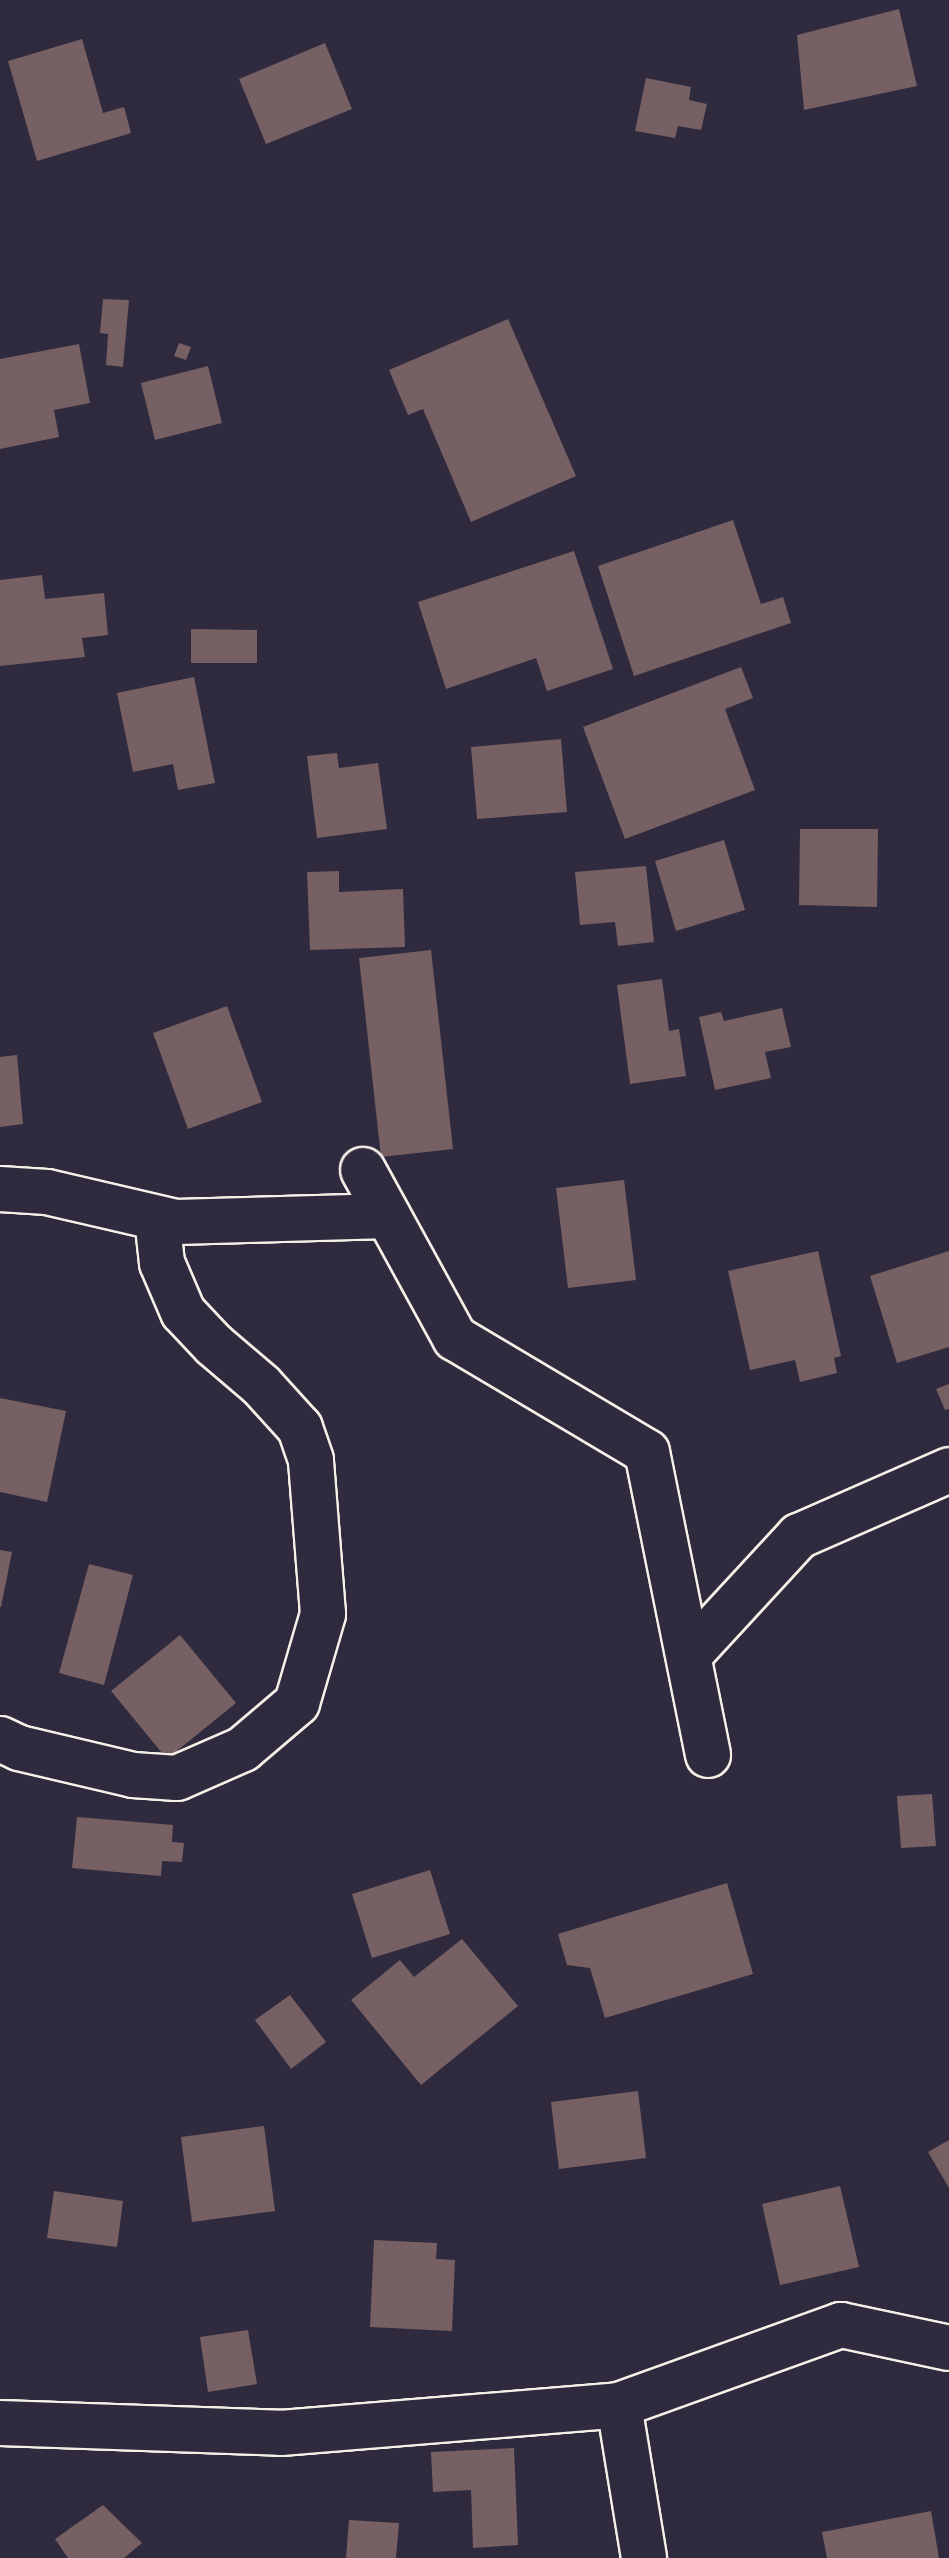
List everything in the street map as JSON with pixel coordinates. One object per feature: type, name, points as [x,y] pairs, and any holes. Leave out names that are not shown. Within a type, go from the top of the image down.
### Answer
[{"type":"street","points":[[363,1170],[455,1338],[647,1452],[708,1755]]},
{"type":"street","points":[[0,1189],[47,1192],[176,1222],[388,1216]]},
{"type":"street","points":[[0,1739],[19,1748],[133,1775],[177,1778],[243,1749],[297,1703],[323,1614],[311,1460],[300,1428],[261,1385],[214,1345],[183,1312],[162,1263],[157,1218]]},
{"type":"street","points":[[690,1654],[799,1536],[949,1470]]},
{"type":"street","points":[[0,2423],[281,2433],[619,2405],[841,2325],[949,2348]]},
{"type":"street","points":[[619,2405],[644,2558]]},
{"type":"building","points":[[899,9],[917,86],[804,110],[797,35]]},
{"type":"building","points":[[82,39],[103,113],[124,107],[131,133],[37,161],[8,61]]},
{"type":"building","points":[[325,43],[352,109],[266,144],[239,79]]},
{"type":"building","points":[[646,78],[691,87],[689,100],[707,104],[701,130],[678,126],[675,138],[635,131]]},
{"type":"building","points":[[103,299],[129,300],[123,367],[106,365],[108,334],[100,333]]},
{"type":"building","points":[[508,319],[576,476],[471,522],[423,409],[408,415],[389,370]]},
{"type":"building","points":[[179,343],[191,347],[186,360],[174,356]]},
{"type":"building","points":[[79,344],[90,403],[54,410],[59,437],[0,449],[0,359]]},
{"type":"building","points":[[208,366],[222,423],[155,440],[141,383]]},
{"type":"building","points":[[733,520],[761,604],[783,597],[791,623],[634,676],[598,566]]},
{"type":"building","points":[[574,551],[613,669],[547,691],[536,658],[446,689],[418,602]]},
{"type":"building","points":[[42,575],[45,599],[104,593],[108,635],[82,638],[85,657],[0,666],[0,580]]},
{"type":"building","points":[[191,629],[257,630],[257,663],[191,663]]},
{"type":"building","points":[[741,667],[753,698],[725,709],[755,790],[625,839],[583,727]]},
{"type":"building","points":[[194,677],[215,783],[178,790],[173,764],[133,772],[117,693]]},
{"type":"building","points":[[561,739],[567,812],[477,819],[471,747]]},
{"type":"building","points":[[337,753],[339,768],[378,763],[387,829],[317,838],[307,756]]},
{"type":"building","points":[[800,829],[878,829],[877,907],[799,905]]},
{"type":"building","points":[[724,840],[745,910],[676,931],[655,861]]},
{"type":"building","points":[[646,866],[654,942],[618,946],[615,922],[580,925],[575,872]]},
{"type":"building","points":[[339,871],[339,892],[403,889],[405,947],[310,950],[307,872]]},
{"type":"building","points":[[431,950],[453,1149],[381,1157],[359,958]]},
{"type":"building","points":[[662,979],[669,1031],[679,1029],[686,1076],[630,1084],[617,985]]},
{"type":"building","points":[[227,1006],[262,1102],[188,1129],[153,1033]]},
{"type":"building","points":[[782,1008],[791,1047],[765,1052],[771,1078],[715,1090],[699,1017],[721,1012],[724,1021]]},
{"type":"building","points":[[17,1055],[23,1124],[0,1127],[0,1057]]},
{"type":"building","points":[[624,1180],[636,1280],[568,1288],[556,1188]]},
{"type":"building","points":[[818,1251],[841,1356],[834,1358],[837,1373],[800,1382],[795,1360],[750,1370],[728,1271]]},
{"type":"building","points":[[949,1251],[949,1347],[897,1363],[870,1276]]},
{"type":"building","points":[[949,1384],[949,1409],[945,1410],[936,1389]]},
{"type":"building","points":[[0,1398],[66,1411],[47,1502],[0,1492]]},
{"type":"building","points":[[0,1550],[12,1552],[1,1607],[0,1607]]},
{"type":"building","points":[[89,1564],[133,1575],[104,1685],[59,1673]]},
{"type":"building","points":[[180,1635],[236,1703],[167,1759],[111,1691]]},
{"type":"building","points":[[932,1794],[936,1846],[901,1848],[897,1796]]},
{"type":"building","points":[[77,1817],[173,1825],[172,1842],[184,1843],[182,1862],[162,1861],[161,1876],[72,1868]]},
{"type":"building","points":[[430,1870],[450,1934],[372,1958],[352,1894]]},
{"type":"building","points":[[727,1883],[753,1974],[605,2018],[590,1968],[567,1965],[558,1934]]},
{"type":"building","points":[[462,1939],[518,2006],[421,2085],[351,2000],[400,1960],[414,1977]]},
{"type":"building","points":[[290,1995],[326,2042],[291,2069],[255,2020]]},
{"type":"building","points":[[638,2091],[646,2158],[559,2169],[551,2102]]},
{"type":"building","points":[[264,2126],[275,2211],[192,2222],[181,2137]]},
{"type":"building","points":[[949,2140],[949,2188],[928,2152]]},
{"type":"building","points":[[840,2186],[859,2267],[780,2285],[762,2204]]},
{"type":"building","points":[[54,2191],[123,2201],[117,2247],[47,2238]]},
{"type":"building","points":[[374,2240],[437,2243],[436,2259],[455,2260],[452,2331],[370,2327]]},
{"type":"building","points":[[248,2330],[257,2384],[208,2392],[200,2337]]},
{"type":"building","points":[[514,2448],[518,2545],[473,2548],[471,2490],[433,2492],[431,2452]]},
{"type":"building","points":[[103,2505],[142,2543],[124,2558],[68,2558],[55,2539]]},
{"type":"building","points":[[931,2511],[939,2558],[827,2558],[822,2532]]},
{"type":"building","points":[[349,2520],[399,2523],[396,2558],[346,2558]]}]
